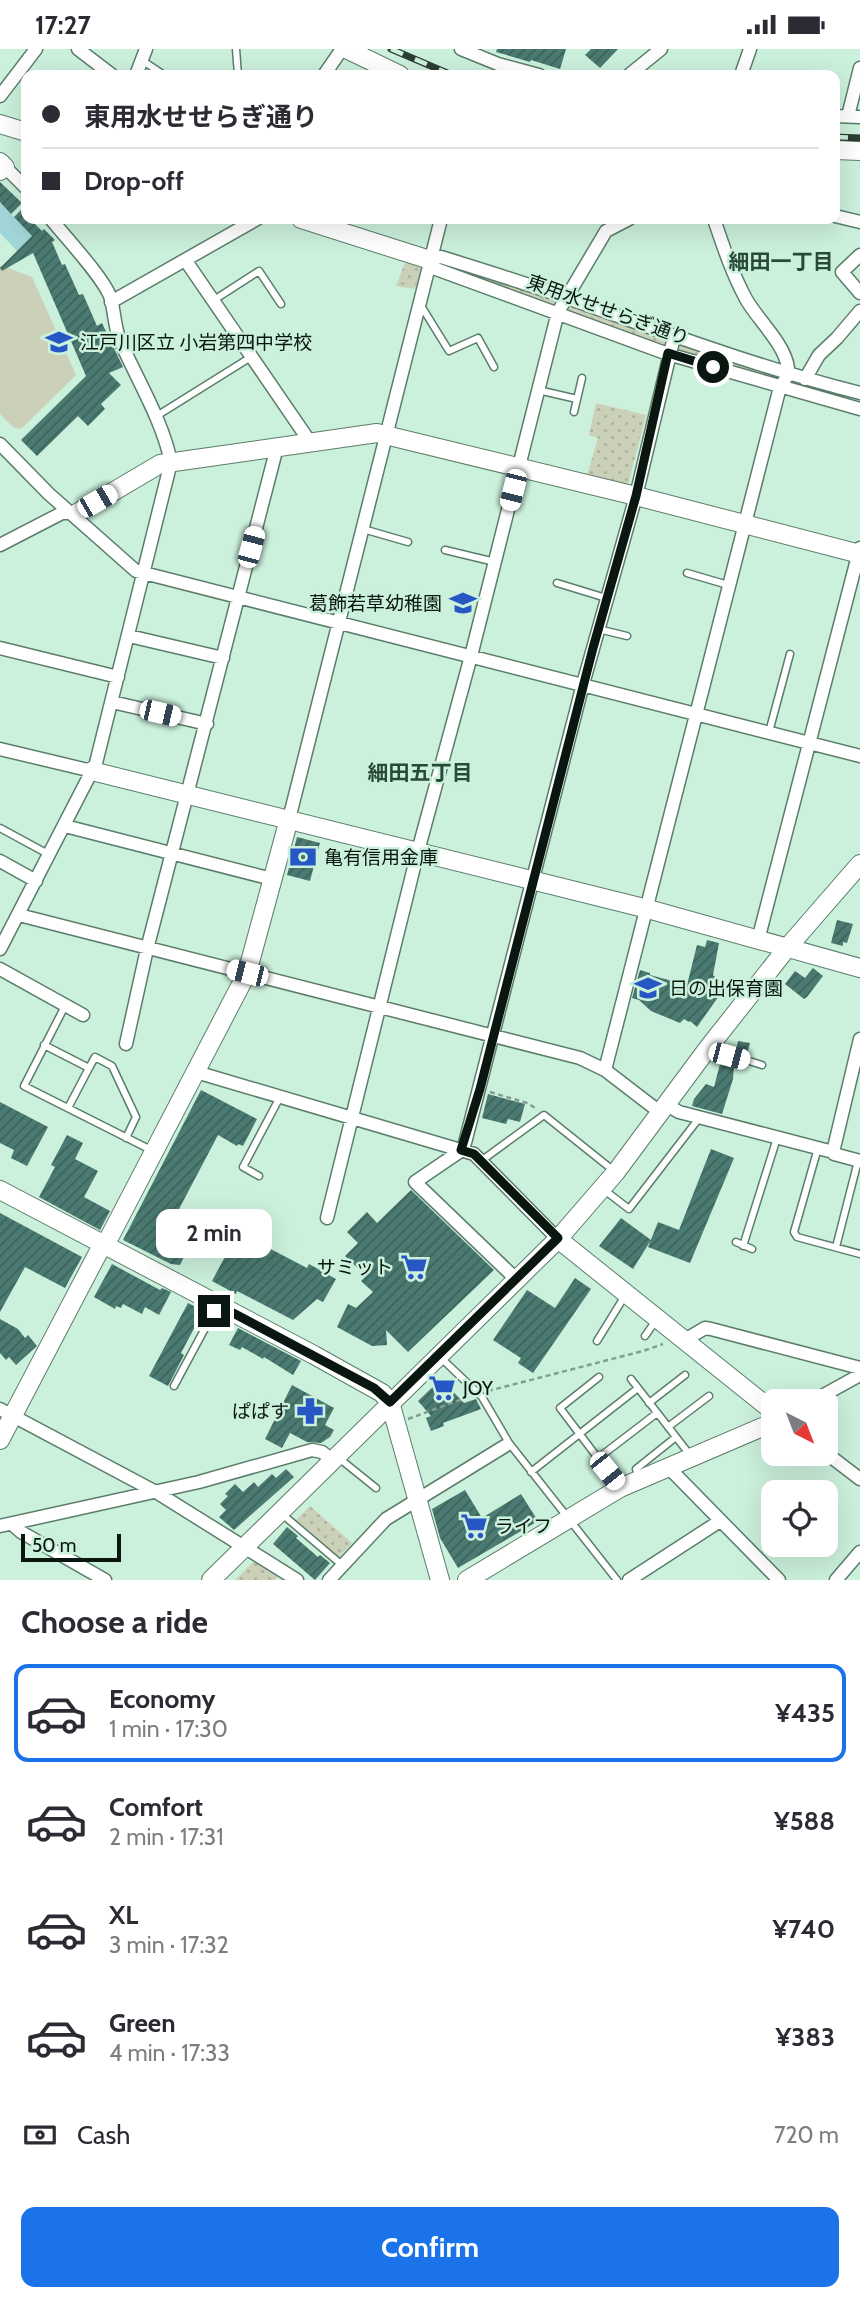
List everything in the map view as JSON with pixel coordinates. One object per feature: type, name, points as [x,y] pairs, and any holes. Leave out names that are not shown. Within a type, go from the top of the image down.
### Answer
[{"type":"street","points":[[0,96],[36,49]]},
{"type":"street","points":[[78,49],[105,70]]},
{"type":"street","points":[[328,70],[344,49],[389,70]]},
{"type":"street","points":[[461,49],[520,70]]},
{"type":"street","points":[[635,70],[661,49]]},
{"type":"street","points":[[743,70],[750,49]]},
{"type":"street","points":[[854,117],[860,68]]},
{"type":"street","points":[[0,124],[21,130]]},
{"type":"street","points":[[840,154],[860,151]]},
{"type":"street","points":[[2,167],[21,184]]},
{"type":"street","points":[[840,217],[860,222]]},
{"type":"street","points":[[0,949],[96,763],[171,462],[155,417],[118,335],[111,302],[102,283],[55,224]]},
{"type":"street","points":[[111,302],[248,224]]},
{"type":"street","points":[[316,224],[430,260],[440,257],[567,298],[674,337],[805,379],[860,393]]},
{"type":"street","points":[[0,1440],[6,1412],[104,1245],[247,973],[289,819],[440,224]]},
{"type":"street","points":[[327,1218],[418,851],[471,656],[558,312],[606,231],[619,224]]},
{"type":"street","points":[[605,1070],[780,387],[788,373],[788,366],[775,340],[748,302],[729,263],[716,224]]},
{"type":"street","points":[[860,255],[842,272],[860,293]]},
{"type":"street","name":"東用水せせらぎ通り","points":[[430,260],[436,269],[668,353],[860,409]]},
{"type":"street","points":[[186,261],[310,442]]},
{"type":"street","points":[[805,379],[819,355],[860,311]]},
{"type":"street","points":[[516,1279],[415,1182],[461,1150],[480,1089],[583,684],[636,496],[668,353],[674,337]]},
{"type":"street","points":[[0,545],[62,513],[73,513],[160,464],[377,433],[859,552],[758,940]]},
{"type":"street","points":[[0,444],[136,571],[860,756]]},
{"type":"street","points":[[126,1044],[147,949],[277,447]]},
{"type":"street","points":[[129,636],[223,658]]},
{"type":"street","points":[[0,647],[118,677]]},
{"type":"street","points":[[112,702],[207,724]]},
{"type":"street","points":[[1,753],[92,771],[418,851],[648,909],[860,968]]},
{"type":"street","points":[[65,826],[272,879]]},
{"type":"street","points":[[0,861],[36,881]]},
{"type":"street","points":[[211,1580],[558,1238],[616,1172],[708,1048],[787,948],[860,864]]},
{"type":"street","points":[[19,915],[580,1058],[605,1070],[664,1109],[859,1161]]},
{"type":"street","points":[[0,969],[83,1015]]},
{"type":"street","points":[[833,1152],[856,1073],[860,1039]]},
{"type":"street","points":[[196,1072],[474,1154],[558,1238],[658,1317],[677,1341],[761,1402]]},
{"type":"street","points":[[0,1190],[374,1388],[390,1402],[440,1580]]},
{"type":"street","points":[[677,1341],[705,1328],[860,1368]]},
{"type":"street","points":[[835,1389],[860,1375]]},
{"type":"street","points":[[6,1412],[156,1492],[297,1580]]},
{"type":"street","points":[[467,1580],[620,1488],[761,1427]]},
{"type":"street","points":[[329,1580],[386,1519],[507,1445]]},
{"type":"street","points":[[6,1525],[199,1482],[283,1456],[312,1450],[334,1458]]},
{"type":"street","points":[[838,1462],[860,1479]]},
{"type":"street","points":[[668,1467],[779,1580]]},
{"type":"street","points":[[629,1580],[720,1521]]},
{"type":"street","points":[[6,1525],[105,1580]]},
{"type":"street","points":[[836,1580],[860,1552]]},
{"type":"lane","points":[[236,49],[238,70]]},
{"type":"lane","points":[[144,55],[159,70]]},
{"type":"lane","points":[[212,301],[259,271],[281,304]]},
{"type":"lane","points":[[419,302],[449,351],[478,338],[494,367]]},
{"type":"lane","points":[[155,417],[251,357]]},
{"type":"lane","points":[[574,412],[582,378]]},
{"type":"lane","points":[[538,390],[577,399]]},
{"type":"lane","points":[[363,529],[408,542]]},
{"type":"lane","points":[[445,550],[495,562]]},
{"type":"lane","points":[[687,573],[730,586]]},
{"type":"lane","points":[[557,583],[607,598]]},
{"type":"lane","points":[[598,629],[628,636]]},
{"type":"lane","points":[[769,732],[790,654]]},
{"type":"lane","points":[[0,828],[50,855]]},
{"type":"lane","points":[[65,1006],[24,1086],[154,1152]]},
{"type":"lane","points":[[44,1045],[89,1068]]},
{"type":"lane","points":[[708,1048],[762,1065]]},
{"type":"lane","points":[[68,1108],[95,1057],[112,1066],[136,1117],[126,1138]]},
{"type":"lane","points":[[259,1176],[243,1167],[280,1097]]},
{"type":"lane","points":[[481,1160],[544,1115],[616,1172]]},
{"type":"lane","points":[[602,1189],[629,1209],[700,1117]]},
{"type":"lane","points":[[752,1249],[740,1244],[777,1138]]},
{"type":"lane","points":[[818,1148],[794,1232],[797,1237],[860,1254]]},
{"type":"lane","points":[[836,1247],[859,1161]]},
{"type":"lane","points":[[597,1341],[627,1293]]},
{"type":"lane","points":[[174,1386],[218,1305]]},
{"type":"lane","points":[[645,1336],[658,1317]]},
{"type":"lane","points":[[439,1355],[478,1393],[507,1445],[617,1580]]},
{"type":"lane","points":[[649,1403],[685,1375]]},
{"type":"lane","points":[[599,1377],[560,1408],[620,1488]]},
{"type":"lane","points":[[631,1379],[691,1457]]},
{"type":"lane","points":[[531,1472],[638,1388]]},
{"type":"lane","points":[[668,1427],[709,1396]]},
{"type":"lane","points":[[597,1459],[657,1413]]},
{"type":"lane","points":[[640,1479],[636,1469],[676,1437]]},
{"type":"lane","points":[[334,1458],[376,1488]]},
{"type":"lane","points":[[280,1512],[342,1565]]},
{"type":"path","points":[[480,1089],[527,1103],[544,1115]]},
{"type":"path","points":[[405,1421],[478,1393],[677,1341]]},
{"type":"green space","points":[[440,261],[565,301],[558,310],[434,267]]},
{"type":"green space","points":[[405,263],[422,266],[415,289],[396,286]]},
{"type":"green space","points":[[0,265],[32,277],[76,375],[21,429],[13,427],[0,414]]},
{"type":"green space","points":[[567,302],[672,340],[668,352],[560,311]]},
{"type":"green space","points":[[674,340],[787,376],[780,386],[670,353]]},
{"type":"green space","points":[[596,403],[646,415],[628,485],[587,475],[598,438],[589,435]]},
{"type":"green space","points":[[310,1506],[352,1543],[339,1557],[296,1520]]},
{"type":"green space","points":[[253,1562],[279,1576],[275,1580],[235,1580]]},
{"type":"water","points":[[0,202],[32,236],[17,251],[0,233]]},
{"type":"building","points":[[497,49],[566,49],[560,69],[496,52]]},
{"type":"building","points":[[591,49],[618,49],[600,68],[585,55]]},
{"type":"building","points":[[0,182],[21,204],[11,214],[0,202]]},
{"type":"building","points":[[21,210],[21,224],[35,224],[55,240],[52,242],[62,265],[65,264],[79,295],[83,294],[97,326],[102,323],[123,367],[109,373],[121,385],[101,404],[105,409],[88,426],[78,416],[37,456],[21,440],[86,376],[33,253],[2,271],[0,268],[32,236],[14,217]]},
{"type":"building","points":[[297,837],[320,843],[310,881],[287,875]]},
{"type":"building","points":[[837,920],[853,924],[847,943],[843,942],[843,946],[831,943]]},
{"type":"building","points":[[707,940],[719,943],[713,975],[726,986],[697,1027],[690,1021],[684,1019],[680,1023],[651,1011],[639,1000],[632,998],[640,970],[687,985],[697,945],[705,947]]},
{"type":"building","points":[[813,968],[823,976],[804,999],[785,984],[795,971],[805,978]]},
{"type":"building","points":[[738,1041],[750,1043],[747,1054],[736,1051]]},
{"type":"building","points":[[720,1064],[734,1067],[722,1114],[692,1106],[706,1084],[714,1087]]},
{"type":"building","points":[[201,1090],[257,1119],[243,1146],[237,1146],[218,1135],[168,1230],[184,1238],[188,1249],[180,1265],[171,1264],[123,1240]]},
{"type":"building","points":[[488,1094],[525,1104],[520,1122],[508,1119],[506,1124],[482,1118]]},
{"type":"building","points":[[0,1102],[48,1127],[27,1166],[11,1158],[14,1150],[0,1143]]},
{"type":"building","points":[[67,1135],[83,1143],[75,1159],[98,1171],[84,1197],[110,1211],[100,1230],[39,1197],[55,1167],[51,1165]]},
{"type":"building","points":[[711,1149],[734,1158],[690,1263],[648,1247],[658,1222],[679,1230]]},
{"type":"building","points":[[411,1190],[494,1270],[408,1352],[386,1330],[387,1345],[372,1346],[337,1327],[348,1304],[356,1308],[373,1292],[361,1281],[366,1276],[345,1256],[358,1243],[347,1232],[367,1212],[377,1223]]},
{"type":"building","points":[[0,1213],[82,1257],[65,1288],[25,1267],[0,1312]]},
{"type":"building","points":[[621,1218],[651,1240],[633,1269],[599,1246]]},
{"type":"building","points":[[236,1236],[248,1243],[250,1241],[260,1246],[261,1244],[307,1268],[309,1264],[336,1279],[323,1302],[317,1299],[293,1320],[212,1281]]},
{"type":"building","points":[[112,1264],[160,1290],[162,1288],[171,1292],[159,1315],[145,1307],[142,1314],[123,1304],[121,1308],[116,1306],[115,1309],[94,1297]]},
{"type":"building","points":[[575,1278],[591,1289],[533,1373],[518,1363],[521,1358],[493,1340],[527,1290],[555,1308]]},
{"type":"building","points":[[188,1303],[206,1312],[200,1323],[198,1321],[181,1353],[184,1355],[168,1386],[149,1376]]},
{"type":"building","points":[[0,1319],[18,1329],[25,1338],[28,1335],[37,1346],[16,1365],[9,1357],[6,1360],[0,1353]]},
{"type":"building","points":[[238,1328],[301,1361],[293,1375],[264,1357],[263,1359],[242,1347],[240,1350],[229,1345]]},
{"type":"building","points":[[441,1379],[464,1403],[476,1399],[481,1409],[443,1423],[444,1426],[431,1431],[426,1418],[431,1416],[418,1401]]},
{"type":"building","points":[[292,1385],[334,1408],[325,1425],[334,1430],[330,1437],[321,1443],[307,1442],[290,1433],[282,1448],[265,1439]]},
{"type":"building","points":[[286,1469],[294,1477],[234,1530],[219,1517],[226,1510],[220,1504],[235,1484],[243,1492],[254,1482],[258,1487],[272,1474],[276,1478]]},
{"type":"building","points":[[465,1490],[482,1518],[521,1494],[538,1521],[458,1568],[440,1538],[432,1509]]},
{"type":"building","points":[[287,1527],[318,1557],[320,1555],[330,1563],[315,1580],[273,1544]]},
{"type":"railway","points":[[391,49],[440,70]]},
{"type":"railway","points":[[840,137],[860,138]]},
{"type":"place","name":"江戸川区立 小岩第四中学校","points":[[59,342]]},
{"type":"place","name":"葛飾若草幼稚園","points":[[463,603]]},
{"type":"place","name":"亀有信用金庫","points":[[303,857]]},
{"type":"place","name":"日の出保育園","points":[[648,988]]},
{"type":"place","name":"サミット","points":[[414,1267]]},
{"type":"place","name":"JOY","points":[[442,1388]]},
{"type":"place","name":"ぱぱす","points":[[310,1411]]},
{"type":"place","name":"ライフ","points":[[474,1526]]},
{"type":"district","name":"細田一丁目","points":[[781,261]]},
{"type":"district","name":"細田五丁目","points":[[420,772]]},
{"type":"route","points":[[214,1311],[218,1305],[374,1388],[390,1402],[558,1238],[474,1154],[461,1150],[480,1089],[593,648],[636,496],[668,353],[713,367]]}]
